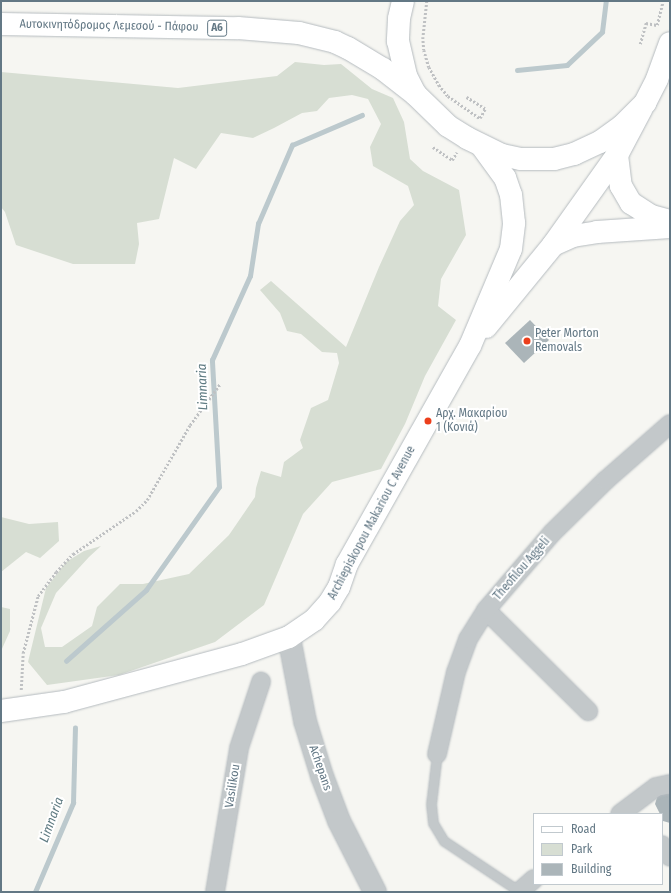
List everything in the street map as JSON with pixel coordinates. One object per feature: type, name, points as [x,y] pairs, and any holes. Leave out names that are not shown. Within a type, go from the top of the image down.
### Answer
[{"type":"main road","points":[[403,1],[399,19],[398,41],[405,70],[415,94]]},
{"type":"main road","name":"Αυτοκινητόδρομος Λεμεσού - Πάφου","points":[[1,24],[238,28],[299,33],[334,42],[348,48],[383,69],[415,94],[448,126],[482,146],[502,155],[521,159],[542,160],[564,157],[584,150],[600,142],[622,126],[645,103]]},
{"type":"main road","name":"Archiepiskopou Makariou C Avenue","points":[[470,346],[553,244],[616,155],[657,79],[670,42]]},
{"type":"main road","name":"Archiepiskopou Makariou C Avenue","points":[[10,710],[64,702],[242,654],[289,637],[314,620],[330,602],[339,587],[347,564],[470,346],[510,249],[514,224],[511,195],[505,178],[482,146]]},
{"type":"main road","points":[[616,155],[621,186],[631,204],[651,216],[670,221]]},
{"type":"main road","points":[[553,244],[573,236],[597,232],[670,227]]},
{"type":"street","name":"Theofilou Aggeli","points":[[437,754],[456,672],[468,639],[486,610],[552,533],[606,480],[670,424]]},
{"type":"street","points":[[486,610],[588,711]]},
{"type":"street","name":"Achepans","points":[[289,637],[305,721],[322,776],[339,821],[375,892]]},
{"type":"street","name":"Vasilikou","points":[[215,892],[239,748],[261,682]]},
{"type":"street","points":[[623,813],[638,808],[656,787],[668,784]]},
{"type":"street","points":[[663,846],[670,857]]},
{"type":"street","points":[[519,892],[533,880]]},
{"type":"lane","points":[[437,754],[431,804],[433,823],[444,841],[519,892]]},
{"type":"path","points":[[427,1],[423,37],[424,50],[429,67],[439,85],[448,96],[480,118],[485,109],[466,97]]},
{"type":"path","points":[[640,44],[646,23],[657,26],[663,1]]},
{"type":"path","points":[[433,147],[452,160],[459,150]]},
{"type":"path","points":[[10,710],[38,596],[56,572],[73,554],[136,511],[147,500],[190,425],[220,384]]},
{"type":"green space","points":[[295,62],[324,65],[341,64],[372,89],[393,98],[404,122],[410,159],[423,171],[459,190],[466,235],[441,279],[438,306],[456,320],[425,376],[405,424],[381,469],[332,482],[303,514],[264,605],[215,642],[119,675],[47,685],[28,662],[46,588],[66,562],[84,551],[101,546],[56,593],[41,628],[45,647],[62,647],[92,626],[97,607],[120,584],[143,584],[189,574],[229,535],[255,497],[261,471],[281,477],[284,462],[303,448],[300,440],[311,408],[328,400],[339,363],[337,353],[322,352],[301,334],[287,331],[280,313],[260,290],[271,281],[346,347],[400,221],[414,205],[408,186],[373,166],[370,147],[381,124],[368,99],[352,95],[329,98],[317,111],[302,113],[253,138],[221,133],[196,169],[174,158],[159,219],[137,223],[139,244],[135,264],[73,264],[16,245],[5,212],[1,207],[1,72],[178,88],[277,76]]},
{"type":"green space","points":[[1,517],[29,524],[58,522],[59,541],[40,558],[26,552],[1,572]]},
{"type":"green space","points":[[1,607],[10,609],[10,631],[1,651]]},
{"type":"building","name":"Peter Morton Removals","points":[[530,320],[549,340],[524,363],[505,343]]},
{"type":"building","points":[[659,791],[670,794],[670,823],[663,821],[663,813],[660,813],[655,804]]},
{"type":"waterway","name":"Limnaria","points":[[517,70],[567,65],[602,32],[606,1]]},
{"type":"waterway","name":"Limnaria","points":[[66,661],[146,590],[219,487],[212,360],[250,276],[258,224],[292,145],[362,115]]},
{"type":"waterway","name":"Limnaria","points":[[35,892],[73,803],[75,728]]},
{"type":"place","name":"Peter Morton Removals","points":[[527,341]]},
{"type":"place","name":"Αρχ. Μακαρίου 1 (Κονιά)","points":[[428,421]]}]
